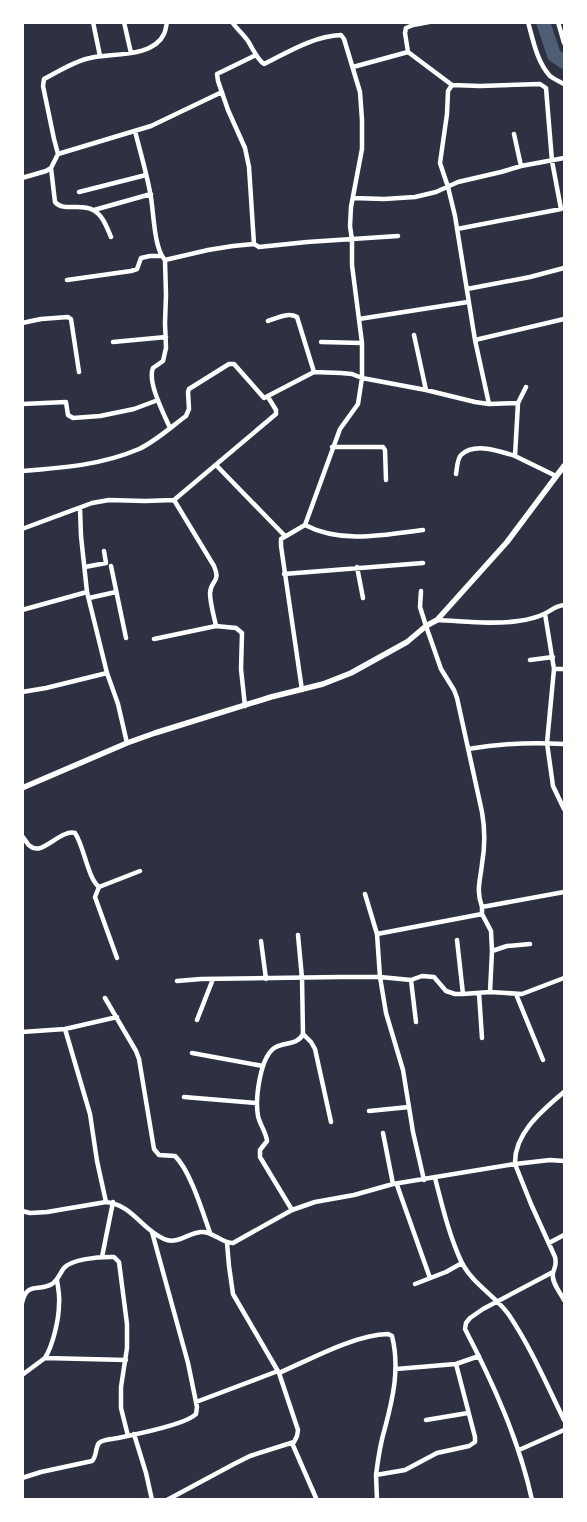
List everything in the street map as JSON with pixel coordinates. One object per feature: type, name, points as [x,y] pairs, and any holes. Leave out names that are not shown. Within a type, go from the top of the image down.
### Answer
[{"type":"street","points":[[93,22],[100,56]]},
{"type":"street","points":[[124,22],[131,53]]},
{"type":"street","points":[[22,178],[51,168],[58,154],[43,82],[44,79],[87,58],[131,53],[153,45],[164,34],[168,22]]},
{"type":"street","points":[[232,22],[264,64],[314,41],[334,35],[341,35],[344,39],[360,92],[362,149],[351,207],[350,226],[352,264],[362,343],[362,378],[358,404],[340,429],[332,447],[305,525],[281,539],[284,574],[302,690]]},
{"type":"street","points":[[429,22],[406,28],[408,52],[452,85],[544,85]]},
{"type":"street","points":[[528,22],[537,52],[551,76],[564,84]]},
{"type":"street","points":[[558,22],[564,43]]},
{"type":"street","points":[[353,67],[408,52]]},
{"type":"street","points":[[254,244],[250,167],[245,148],[228,110],[217,74],[256,54]]},
{"type":"street","points":[[544,85],[551,76]]},
{"type":"street","points":[[452,85],[448,91],[447,114],[440,163],[448,187],[457,229],[468,302],[489,404]]},
{"type":"street","points":[[457,229],[561,209],[552,161],[546,88],[544,85]]},
{"type":"street","points":[[58,154],[151,126],[222,92]]},
{"type":"street","points":[[135,131],[150,194],[158,246],[163,258],[166,348],[163,361],[151,371],[158,400],[170,428]]},
{"type":"street","points":[[514,134],[521,166]]},
{"type":"street","points":[[353,198],[415,198],[458,182],[521,166],[564,158]]},
{"type":"street","points":[[51,168],[55,202],[58,206],[82,206],[94,210],[102,219],[111,236]]},
{"type":"street","points":[[79,192],[146,175]]},
{"type":"street","points":[[94,210],[150,194]]},
{"type":"street","points":[[67,280],[131,271],[137,269],[141,258],[150,256],[163,258],[254,244],[259,248],[307,242],[398,236]]},
{"type":"street","points":[[466,290],[564,268]]},
{"type":"street","points":[[359,319],[468,302]]},
{"type":"street","points":[[268,321],[292,314],[297,318],[314,372]]},
{"type":"street","points":[[22,323],[41,319],[72,319],[79,372]]},
{"type":"street","points":[[475,340],[564,319]]},
{"type":"street","points":[[414,335],[426,390]]},
{"type":"street","points":[[113,342],[166,337]]},
{"type":"street","points":[[321,342],[362,343]]},
{"type":"street","points":[[22,471],[67,468],[99,462],[139,448],[170,428],[188,413],[189,389],[229,364],[234,364],[262,398],[268,397],[314,372],[347,374],[489,404],[518,403]]},
{"type":"street","points":[[515,456],[518,403],[526,387]]},
{"type":"street","points":[[22,529],[92,503],[109,500],[145,502],[174,500],[276,414],[276,410],[268,397]]},
{"type":"street","points":[[22,400],[23,404],[66,402],[68,414],[73,418],[129,411],[158,400]]},
{"type":"street","points":[[332,447],[383,447],[385,450],[386,480]]},
{"type":"street","points":[[456,474],[458,460],[461,455],[468,450],[480,448],[498,450],[515,456],[556,476]]},
{"type":"street","points":[[216,465],[285,536]]},
{"type":"street","points":[[22,788],[127,743],[271,697],[323,684],[351,673],[407,642],[426,626],[437,620],[506,542],[564,466]]},
{"type":"street","points":[[174,500],[217,573],[210,593],[216,626]]},
{"type":"street","points":[[80,508],[81,536],[88,595],[107,673],[118,704],[127,743]]},
{"type":"street","points":[[305,525],[334,535],[354,537],[423,530]]},
{"type":"street","points":[[85,567],[106,563],[104,551]]},
{"type":"street","points":[[284,574],[423,563]]},
{"type":"street","points":[[110,566],[126,638]]},
{"type":"street","points":[[357,567],[363,598]]},
{"type":"street","points":[[421,591],[420,607],[426,626],[441,669],[454,690],[484,824],[478,897],[482,907],[482,914],[491,931],[490,992]]},
{"type":"street","points":[[22,610],[88,595],[116,592]]},
{"type":"street","points":[[437,620],[494,623],[517,621],[545,614],[556,606],[564,605]]},
{"type":"street","points":[[545,614],[554,669],[547,743],[553,786],[564,809]]},
{"type":"street","points":[[154,639],[216,626],[236,628],[242,633],[245,706]]},
{"type":"street","points":[[530,660],[553,657]]},
{"type":"street","points":[[554,669],[564,669]]},
{"type":"street","points":[[22,692],[107,673]]},
{"type":"street","points":[[468,749],[513,743],[564,744]]},
{"type":"street","points":[[22,836],[31,847],[36,848],[45,846],[66,833],[75,833],[96,884],[100,887]]},
{"type":"street","points":[[117,958],[95,897],[100,887],[140,871]]},
{"type":"street","points":[[482,907],[564,892]]},
{"type":"street","points":[[365,894],[377,934],[380,978],[389,1026],[398,1050],[424,1180]]},
{"type":"street","points":[[377,934],[482,914]]},
{"type":"street","points":[[292,1210],[260,1157],[260,1150],[267,1141],[260,1124],[257,1103],[263,1066],[271,1050],[298,1041],[303,1034],[302,978],[298,935]]},
{"type":"street","points":[[262,940],[266,979]]},
{"type":"street","points":[[458,940],[463,994]]},
{"type":"street","points":[[492,950],[507,946],[530,944]]},
{"type":"street","points":[[177,981],[302,978],[411,980],[422,976],[431,976],[438,979],[446,991],[455,994],[490,992],[516,994],[529,992],[564,978]]},
{"type":"street","points":[[196,1020],[213,979]]},
{"type":"street","points":[[411,980],[416,1022]]},
{"type":"street","points":[[479,993],[482,1038]]},
{"type":"street","points":[[516,994],[543,1060]]},
{"type":"street","points":[[105,998],[139,1059],[154,1149],[159,1155],[175,1156],[180,1162],[194,1189],[210,1233]]},
{"type":"street","points":[[22,1032],[66,1029],[117,1017]]},
{"type":"street","points":[[66,1029],[90,1114],[106,1202]]},
{"type":"street","points":[[303,1034],[311,1042],[314,1049],[332,1122]]},
{"type":"street","points":[[192,1053],[263,1066]]},
{"type":"street","points":[[564,1092],[545,1108],[526,1131],[516,1150],[515,1164],[531,1204],[556,1256],[557,1263],[553,1272],[553,1280],[564,1300]]},
{"type":"street","points":[[184,1097],[257,1103]]},
{"type":"street","points":[[369,1111],[409,1107]]},
{"type":"street","points":[[383,1133],[395,1185],[430,1278]]},
{"type":"street","points":[[22,1211],[30,1213],[47,1212],[113,1202],[130,1210],[152,1232],[165,1240],[180,1239],[199,1232],[210,1233],[228,1243],[236,1243],[292,1210],[306,1204],[395,1185],[515,1164],[550,1160],[564,1161]]},
{"type":"street","points":[[435,1178],[447,1222],[462,1262],[480,1286],[509,1315],[532,1354],[564,1420]]},
{"type":"street","points":[[102,1257],[113,1202]]},
{"type":"street","points":[[22,1478],[92,1461],[100,1442],[191,1419],[196,1414],[196,1402],[188,1363],[152,1232]]},
{"type":"street","points":[[549,1243],[564,1235]]},
{"type":"street","points":[[167,1500],[250,1456],[292,1443],[297,1436],[298,1430],[279,1372],[233,1294],[228,1243]]},
{"type":"street","points":[[22,1303],[25,1294],[29,1290],[49,1285],[57,1280],[68,1265],[75,1262],[102,1257],[114,1257],[119,1262],[127,1324],[126,1360],[121,1387],[121,1408],[152,1500]]},
{"type":"street","points":[[415,1284],[446,1272],[462,1262]]},
{"type":"street","points":[[532,1500],[519,1450],[488,1374],[465,1328],[470,1318],[483,1309],[553,1272]]},
{"type":"street","points":[[46,1358],[59,1310],[60,1301],[57,1280]]},
{"type":"street","points":[[196,1402],[279,1372],[337,1347],[366,1337],[391,1335],[396,1369],[392,1405],[384,1430],[376,1475],[376,1500]]},
{"type":"street","points":[[396,1369],[456,1364],[479,1356]]},
{"type":"street","points":[[22,1375],[46,1358],[126,1360]]},
{"type":"street","points":[[376,1475],[405,1470],[437,1453],[473,1444],[475,1437],[456,1364]]},
{"type":"street","points":[[426,1420],[468,1413]]},
{"type":"street","points":[[519,1450],[564,1430]]},
{"type":"street","points":[[292,1443],[317,1499],[310,1500]]},
{"type":"waterway","points":[[543,22],[554,55],[564,62]]}]
